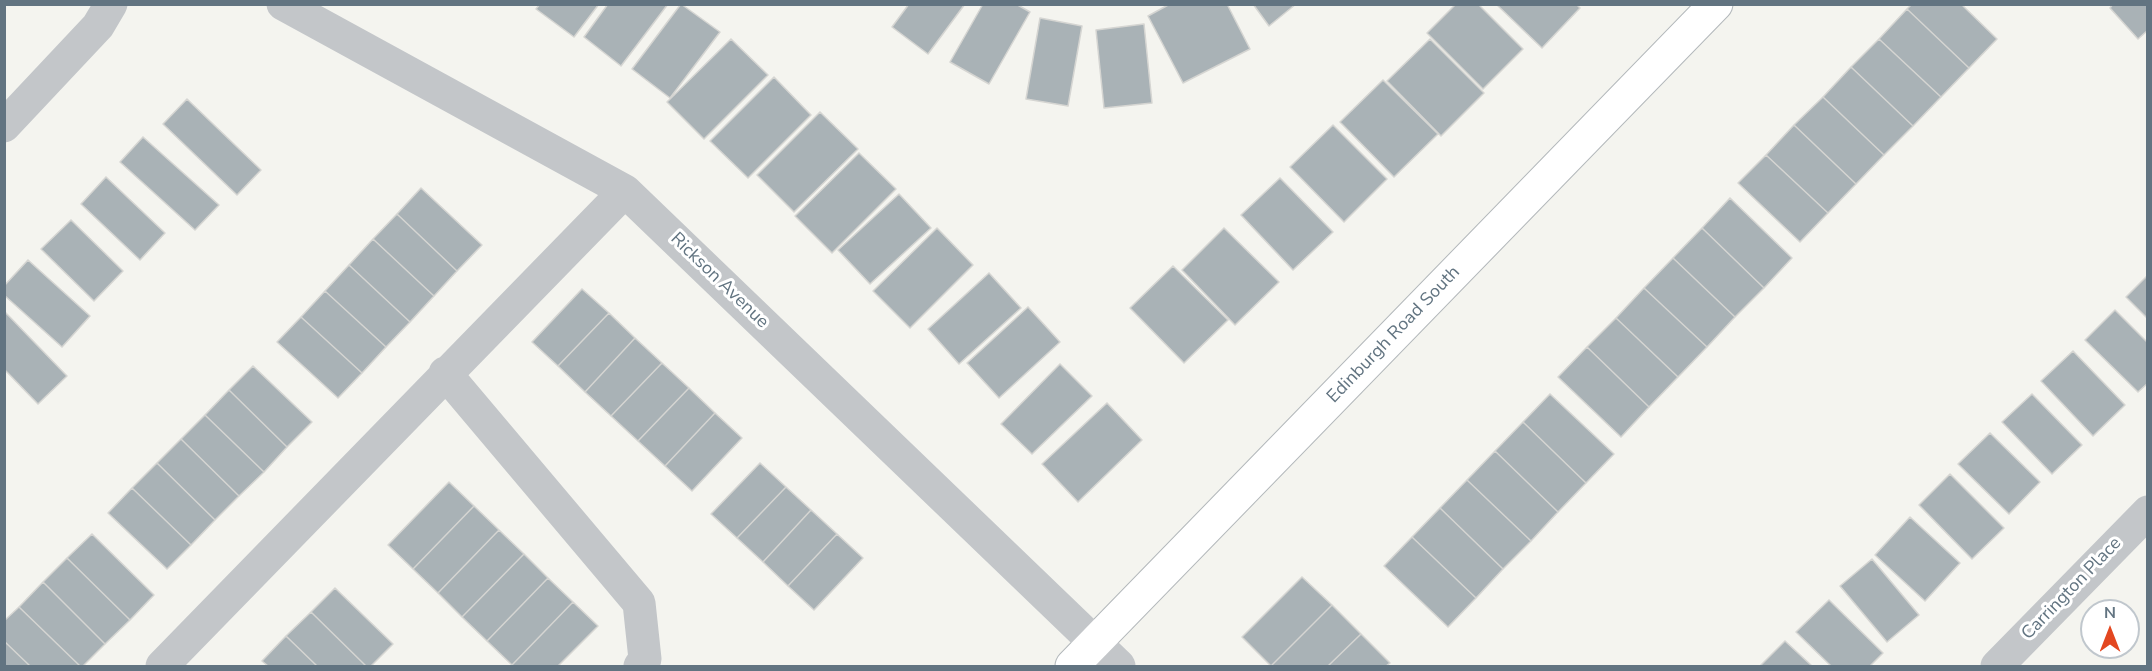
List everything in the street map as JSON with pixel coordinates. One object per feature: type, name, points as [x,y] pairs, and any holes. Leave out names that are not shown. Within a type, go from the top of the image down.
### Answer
[{"type":"main road","name":"Edinburgh Road South","points":[[1072,666],[1716,4]]},
{"type":"street","points":[[4,126],[98,26],[111,4]]},
{"type":"street","name":"Rickson Avenue","points":[[283,4],[625,191],[1094,643]]},
{"type":"street","points":[[162,666],[445,373],[625,191]]},
{"type":"street","points":[[445,373],[639,603],[645,659],[640,666]]},
{"type":"street","name":"Carrington Place","points":[[1997,666],[2148,512]]},
{"type":"street","points":[[1094,643],[1119,666]]},
{"type":"building","points":[[540,4],[599,4],[574,37],[536,9]]},
{"type":"building","points":[[608,4],[668,4],[621,66],[584,37]]},
{"type":"building","points":[[681,4],[720,32],[670,98],[632,69]]},
{"type":"building","points":[[909,4],[965,4],[928,54],[892,27]]},
{"type":"building","points":[[983,4],[1016,4],[1030,12],[989,84],[950,62]]},
{"type":"building","points":[[1170,4],[1227,4],[1250,49],[1183,83],[1148,16]]},
{"type":"building","points":[[1253,4],[1296,4],[1269,26]]},
{"type":"building","points":[[1456,4],[1478,4],[1523,49],[1483,89],[1427,33]]},
{"type":"building","points":[[1496,4],[1576,4],[1580,8],[1542,48]]},
{"type":"building","points":[[1912,4],[1961,4],[1997,39],[1969,68],[1907,9]]},
{"type":"building","points":[[2113,4],[2148,4],[2148,30],[2138,39],[2110,8]]},
{"type":"building","points":[[1907,9],[1969,68],[1941,97],[1879,39]]},
{"type":"building","points":[[1040,18],[1082,26],[1068,106],[1026,99]]},
{"type":"building","points":[[1144,24],[1152,103],[1104,108],[1096,30]]},
{"type":"building","points":[[731,39],[768,75],[704,139],[667,102]]},
{"type":"building","points":[[1430,39],[1484,93],[1441,136],[1387,81]]},
{"type":"building","points":[[1879,39],[1941,97],[1913,126],[1851,67]]},
{"type":"building","points":[[1851,67],[1913,126],[1884,155],[1823,97]]},
{"type":"building","points":[[774,77],[811,115],[748,178],[710,141]]},
{"type":"building","points":[[1383,80],[1438,134],[1394,177],[1340,122]]},
{"type":"building","points":[[1823,97],[1884,155],[1856,184],[1794,125]]},
{"type":"building","points":[[187,99],[261,170],[237,195],[163,124]]},
{"type":"building","points":[[820,112],[858,149],[794,212],[757,175]]},
{"type":"building","points":[[1333,125],[1387,179],[1344,222],[1290,167]]},
{"type":"building","points":[[1794,125],[1856,184],[1828,213],[1766,155]]},
{"type":"building","points":[[143,137],[219,205],[195,230],[120,162]]},
{"type":"building","points":[[859,153],[896,189],[832,253],[795,216]]},
{"type":"building","points":[[1766,155],[1828,213],[1800,242],[1738,183]]},
{"type":"building","points":[[106,177],[165,233],[140,260],[81,204]]},
{"type":"building","points":[[1280,178],[1333,232],[1293,270],[1241,215]]},
{"type":"building","points":[[421,188],[482,245],[457,271],[397,214]]},
{"type":"building","points":[[899,194],[931,228],[870,284],[838,250]]},
{"type":"building","points":[[1730,198],[1792,258],[1764,288],[1702,228]]},
{"type":"building","points":[[397,214],[457,271],[434,296],[373,239]]},
{"type":"building","points":[[71,220],[123,271],[94,301],[41,249]]},
{"type":"building","points":[[937,228],[973,265],[910,328],[873,291]]},
{"type":"building","points":[[1224,228],[1279,282],[1235,325],[1182,270]]},
{"type":"building","points":[[1702,228],[1764,288],[1735,317],[1673,258]]},
{"type":"building","points":[[373,239],[434,296],[410,322],[349,265]]},
{"type":"building","points":[[1673,258],[1735,317],[1707,347],[1644,288]]},
{"type":"building","points":[[28,260],[90,316],[62,347],[4,295],[4,286]]},
{"type":"building","points":[[349,265],[410,322],[386,347],[325,291]]},
{"type":"building","points":[[1173,266],[1228,320],[1184,363],[1130,308]]},
{"type":"building","points":[[989,273],[1021,308],[959,364],[928,329]]},
{"type":"building","points":[[2148,275],[2148,319],[2126,297]]},
{"type":"building","points":[[1644,288],[1707,347],[1678,377],[1616,318]]},
{"type":"building","points":[[582,289],[609,313],[558,366],[532,342]]},
{"type":"building","points":[[325,291],[386,347],[362,373],[301,317]]},
{"type":"building","points":[[1028,307],[1060,342],[999,398],[967,363]]},
{"type":"building","points":[[2115,310],[2148,343],[2148,383],[2138,392],[2085,340]]},
{"type":"building","points":[[4,311],[67,376],[38,404],[4,369]]},
{"type":"building","points":[[609,313],[635,338],[585,392],[558,366]]},
{"type":"building","points":[[301,317],[362,373],[338,398],[277,342]]},
{"type":"building","points":[[1616,318],[1678,377],[1649,407],[1587,347]]},
{"type":"building","points":[[635,338],[662,363],[611,416],[585,392]]},
{"type":"building","points":[[1587,347],[1649,407],[1621,437],[1558,377]]},
{"type":"building","points":[[2073,351],[2125,405],[2093,436],[2041,381]]},
{"type":"building","points":[[662,363],[689,388],[638,441],[611,416]]},
{"type":"building","points":[[1060,364],[1092,396],[1032,454],[1001,424]]},
{"type":"building","points":[[253,366],[312,422],[287,447],[229,390]]},
{"type":"building","points":[[689,388],[715,413],[665,466],[638,441]]},
{"type":"building","points":[[229,390],[287,447],[264,472],[205,415]]},
{"type":"building","points":[[1550,394],[1614,454],[1586,483],[1523,422]]},
{"type":"building","points":[[2032,394],[2082,445],[2052,474],[2002,422]]},
{"type":"building","points":[[1107,403],[1142,440],[1078,502],[1042,464]]},
{"type":"building","points":[[715,413],[742,438],[692,491],[665,466]]},
{"type":"building","points":[[205,415],[264,472],[239,496],[181,439]]},
{"type":"building","points":[[1523,422],[1586,483],[1558,512],[1495,451]]},
{"type":"building","points":[[1990,433],[2040,482],[2009,514],[1958,464]]},
{"type":"building","points":[[181,439],[239,496],[215,520],[157,463]]},
{"type":"building","points":[[1495,451],[1558,512],[1531,541],[1467,480]]},
{"type":"building","points":[[157,463],[215,520],[191,545],[132,488]]},
{"type":"building","points":[[760,463],[786,487],[737,538],[711,514]]},
{"type":"building","points":[[1950,474],[2004,528],[1972,559],[1919,505]]},
{"type":"building","points":[[1467,480],[1531,541],[1503,569],[1440,508]]},
{"type":"building","points":[[449,482],[474,506],[413,569],[388,545]]},
{"type":"building","points":[[786,487],[811,510],[763,562],[737,538]]},
{"type":"building","points":[[132,488],[191,545],[167,569],[108,513]]},
{"type":"building","points":[[474,506],[499,530],[438,593],[413,569]]},
{"type":"building","points":[[1440,508],[1503,569],[1476,598],[1412,537]]},
{"type":"building","points":[[811,510],[837,534],[788,586],[763,562]]},
{"type":"building","points":[[1910,517],[1960,563],[1925,601],[1875,555]]},
{"type":"building","points":[[499,530],[524,554],[462,617],[438,593]]},
{"type":"building","points":[[92,534],[154,595],[130,620],[67,558]]},
{"type":"building","points":[[837,534],[863,558],[814,610],[788,586]]},
{"type":"building","points":[[1412,537],[1476,598],[1448,627],[1384,566]]},
{"type":"building","points":[[524,554],[548,578],[487,641],[462,617]]},
{"type":"building","points":[[67,558],[130,620],[105,644],[43,582]]},
{"type":"building","points":[[1872,559],[1919,615],[1887,642],[1840,586]]},
{"type":"building","points":[[1302,577],[1332,605],[1271,666],[1242,637]]},
{"type":"building","points":[[548,578],[573,602],[512,665],[487,641]]},
{"type":"building","points":[[43,582],[105,644],[83,666],[80,666],[19,607]]},
{"type":"building","points":[[335,588],[393,644],[371,666],[366,666],[311,612]]},
{"type":"building","points":[[1829,600],[1883,653],[1870,666],[1831,666],[1796,632]]},
{"type":"building","points":[[573,602],[598,626],[558,666],[513,666],[512,665]]},
{"type":"building","points":[[1332,605],[1361,634],[1328,666],[1271,666]]},
{"type":"building","points":[[19,607],[80,666],[30,666],[4,641],[4,621]]},
{"type":"building","points":[[311,612],[366,666],[317,666],[286,636]]},
{"type":"building","points":[[1361,634],[1390,663],[1386,666],[1328,666]]},
{"type":"building","points":[[286,636],[317,666],[268,666],[262,661]]},
{"type":"building","points":[[4,641],[30,666],[4,666]]},
{"type":"building","points":[[1785,641],[1812,666],[1760,666]]}]
